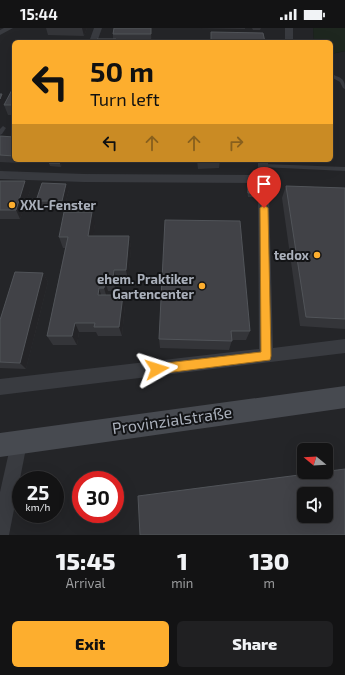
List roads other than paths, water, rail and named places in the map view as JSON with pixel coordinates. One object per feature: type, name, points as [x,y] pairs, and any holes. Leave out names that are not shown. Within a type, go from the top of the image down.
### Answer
[{"type":"main road","name":"Provinzialstraße","points":[[9,444],[345,397]]},
{"type":"street","points":[[0,33],[9,28]]},
{"type":"street","points":[[94,40],[98,28]]},
{"type":"street","points":[[289,28],[289,40]]},
{"type":"street","points":[[0,175],[84,178],[263,168],[266,356]]},
{"type":"street","points":[[0,387],[345,346]]},
{"type":"street","points":[[0,535],[9,444]]},
{"type":"lane","points":[[333,76],[342,81],[345,88]]},
{"type":"lane","points":[[263,168],[345,169]]},
{"type":"place","name":"XXL-Fenster","points":[[12,205]]},
{"type":"place","name":"tedox","points":[[317,255]]},
{"type":"place","name":"ehem. Praktiker Gartencenter","points":[[202,286]]}]
